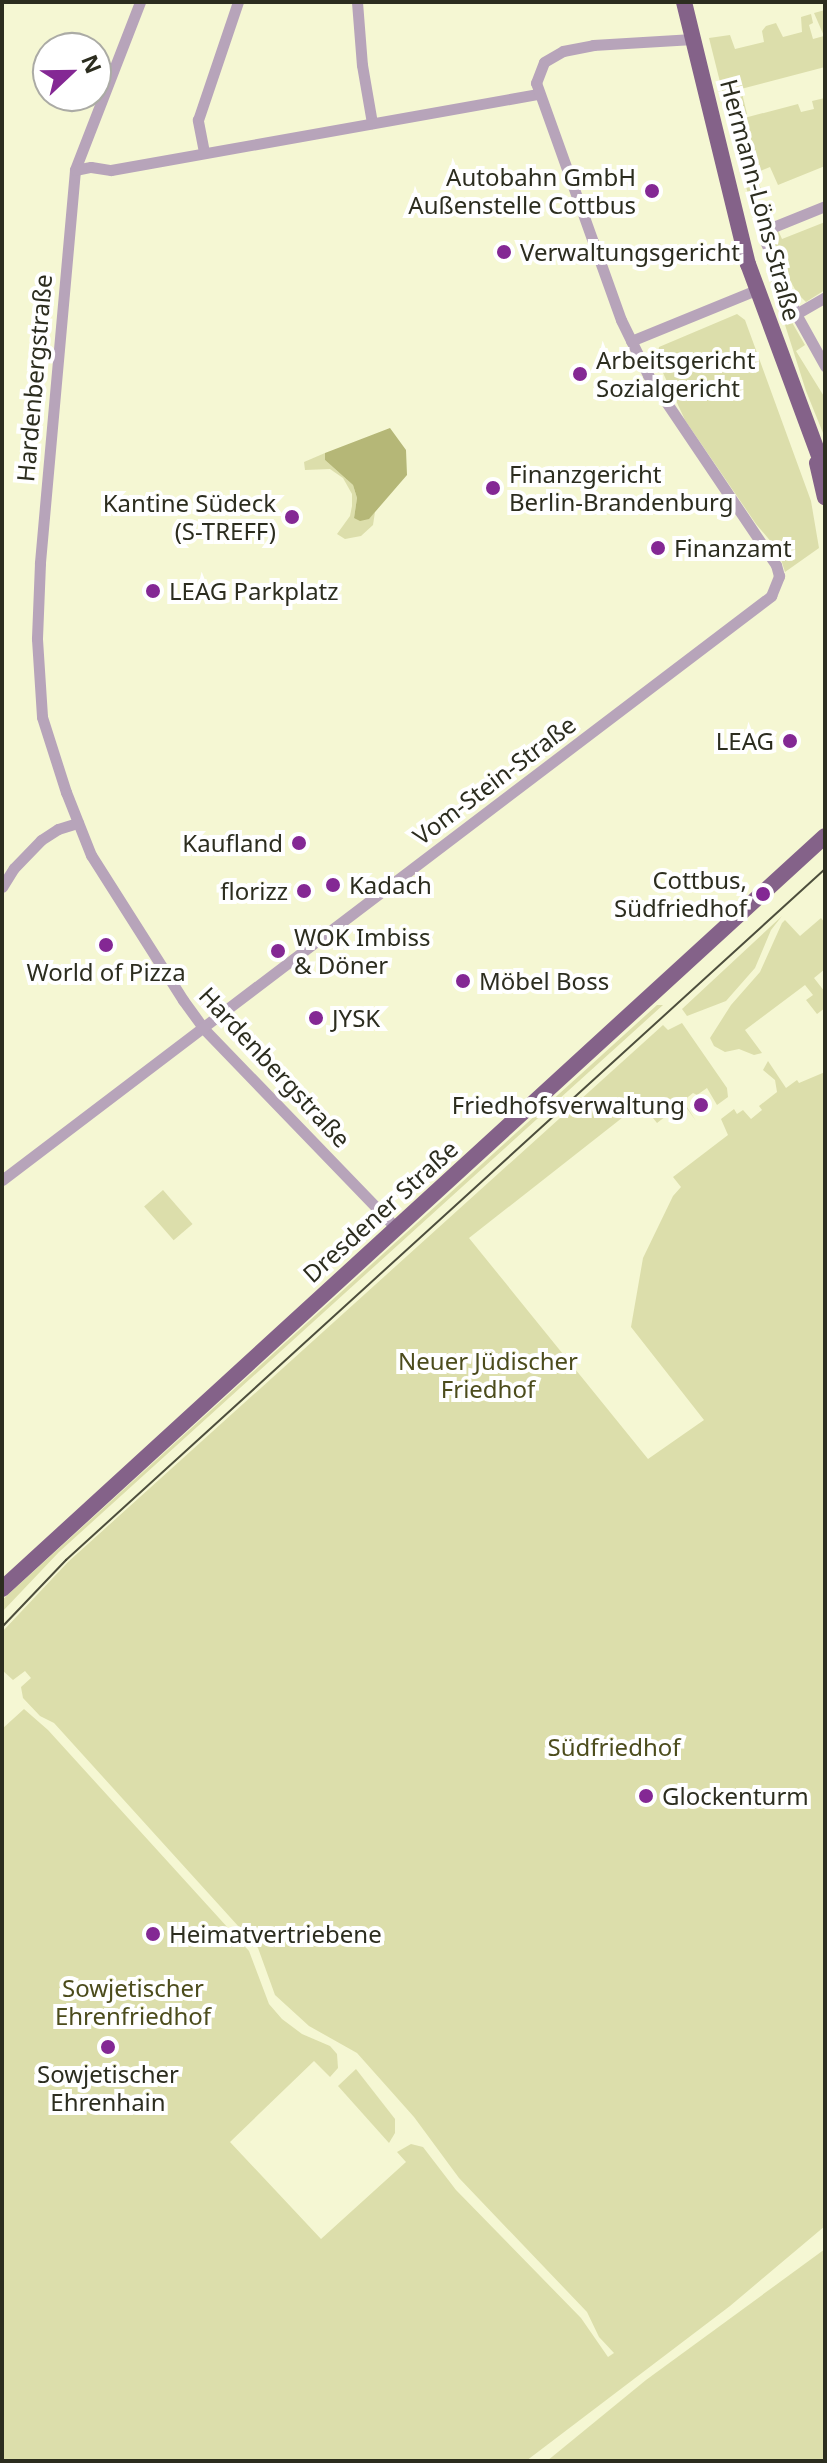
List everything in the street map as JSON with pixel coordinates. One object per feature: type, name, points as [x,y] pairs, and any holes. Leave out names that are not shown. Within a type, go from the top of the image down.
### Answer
[{"type":"main road","name":"Hermann-Löns-Straße","points":[[684,2],[756,290],[815,453],[825,497]]},
{"type":"main road","name":"Hermann-Löns-Straße","points":[[815,453],[825,472]]},
{"type":"main road","name":"Dresdener Straße","points":[[2,1589],[825,836]]},
{"type":"street","name":"Hardenbergstraße","points":[[140,2],[75,170],[40,563],[37,639],[42,717],[91,855],[204,1029],[395,1227]]},
{"type":"street","points":[[204,152],[198,120],[238,2]]},
{"type":"street","points":[[357,2],[362,65],[372,123]]},
{"type":"street","points":[[75,170],[91,167],[111,170],[538,94],[537,72],[544,62],[563,51],[593,45],[693,39]]},
{"type":"street","name":"Vom-Stein-Straße","points":[[2,1180],[771,596],[779,576],[776,565],[680,426],[631,341],[538,94]]},
{"type":"street","name":"Hermann-Löns-Straße","points":[[825,206],[768,229],[766,243],[771,261],[796,314],[825,366]]},
{"type":"street","points":[[631,341],[756,290]]},
{"type":"street","points":[[796,314],[825,297]]},
{"type":"street","points":[[2,887],[29,852],[76,817]]},
{"type":"green space","points":[[825,10],[825,67],[741,89],[747,114],[729,118],[709,38],[730,35],[735,49],[764,42],[762,31],[776,23],[783,37],[802,32],[801,17],[811,14],[813,23],[809,25],[813,39],[824,36],[814,13]]},
{"type":"green space","points":[[825,98],[825,166],[778,185],[770,167],[755,173],[761,189],[748,194],[729,122],[798,104],[801,112],[814,109],[812,101]]},
{"type":"green space","points":[[825,222],[825,290],[806,302],[797,293],[781,264],[772,238],[778,230],[782,239]]},
{"type":"green space","points":[[766,265],[781,303],[805,345],[796,351],[825,398],[825,438],[806,391]]},
{"type":"green space","points":[[737,314],[745,320],[811,501],[819,548],[785,572],[778,550],[756,524],[685,420],[657,360],[659,347]]},
{"type":"green space","points":[[325,453],[325,460],[353,485],[357,498],[354,518],[368,519],[375,512],[373,525],[361,536],[345,539],[337,534],[350,516],[352,506],[352,494],[343,478],[330,469],[305,470],[304,462]]},
{"type":"green space","points":[[782,916],[771,930],[755,968],[726,1001],[687,1016],[682,1009]]},
{"type":"green space","points":[[821,918],[825,923],[825,969],[814,978],[825,992],[825,1008],[817,1014],[806,1000],[813,995],[805,985],[745,1030],[762,1053],[754,1055],[739,1049],[725,1052],[714,1046],[710,1038],[731,1005],[760,972],[782,923],[785,920],[800,936]]},
{"type":"green space","points":[[657,1005],[663,1005],[59,1552],[2,1612],[2,1600]]},
{"type":"green space","points":[[682,1023],[727,1088],[728,1097],[717,1105],[707,1088],[697,1095],[693,1093],[683,1101],[696,1121],[683,1103],[657,1123],[641,1103],[469,1238],[648,1459],[704,1420],[631,1327],[643,1258],[673,1196],[681,1187],[673,1177],[728,1135],[721,1119],[734,1109],[737,1114],[743,1110],[751,1119],[762,1110],[759,1106],[777,1092],[775,1080],[763,1070],[768,1061],[786,1088],[797,1080],[799,1083],[825,1072],[825,2226],[730,2306],[526,2461],[2,2461],[2,1729],[24,1709],[48,1730],[249,1951],[269,2004],[282,2019],[302,2034],[330,2046],[337,2054],[338,2068],[330,2077],[314,2061],[230,2142],[321,2239],[406,2162],[397,2152],[411,2144],[423,2147],[456,2190],[581,2318],[608,2357],[614,2353],[599,2337],[587,2312],[459,2178],[414,2117],[357,2053],[309,2026],[275,1995],[258,1948],[54,1723],[40,1716],[23,1698],[21,1687],[31,1678],[25,1671],[13,1680],[2,1670],[2,1632],[68,1562],[663,1025],[668,1030]]},
{"type":"green space","points":[[163,1190],[193,1224],[174,1240],[144,1206]]},
{"type":"green space","points":[[356,2069],[395,2119],[395,2133],[389,2143],[338,2086]]},
{"type":"green space","points":[[825,2249],[825,2461],[547,2461],[646,2380]]},
{"type":"shaded area","points":[[390,428],[406,450],[407,475],[369,519],[360,521],[354,518],[357,498],[353,485],[325,460],[325,453]]},
{"type":"tram line","points":[[2,1627],[66,1560],[825,869]]},
{"type":"place","name":"Autobahn GmbH Außenstelle Cottbus","points":[[652,191]]},
{"type":"place","name":"Verwaltungsgericht","points":[[504,252]]},
{"type":"place","name":"Arbeitsgericht Sozialgericht","points":[[580,374]]},
{"type":"place","name":"Finanzgericht Berlin-Brandenburg","points":[[493,488]]},
{"type":"place","name":"Kantine Südeck (S-TREFF)","points":[[292,517]]},
{"type":"place","name":"Finanzamt","points":[[658,548]]},
{"type":"place","name":"LEAG Parkplatz","points":[[153,591]]},
{"type":"place","name":"LEAG","points":[[790,741]]},
{"type":"place","name":"Kaufland","points":[[299,843]]},
{"type":"place","name":"Kadach","points":[[333,885]]},
{"type":"place","name":"florizz","points":[[304,891]]},
{"type":"place","name":"Cottbus, Südfriedhof","points":[[763,894]]},
{"type":"place","name":"World of Pizza","points":[[106,945]]},
{"type":"place","name":"WOK Imbiss & Döner","points":[[278,951]]},
{"type":"place","name":"Möbel Boss","points":[[463,981]]},
{"type":"place","name":"JYSK","points":[[316,1018]]},
{"type":"place","name":"Friedhofsverwaltung","points":[[701,1105]]},
{"type":"place","name":"Glockenturm","points":[[646,1796]]},
{"type":"place","name":"Heimatvertriebene","points":[[153,1934]]},
{"type":"place","name":"Sowjetischer Ehrenhain","points":[[108,2047]]},
{"type":"park label","name":"Neuer Jüdischer Friedhof","points":[[488,1375]]},
{"type":"park label","name":"Südfriedhof","points":[[614,1747]]},
{"type":"park label","name":"Sowjetischer Ehrenfriedhof","points":[[133,2002]]}]
